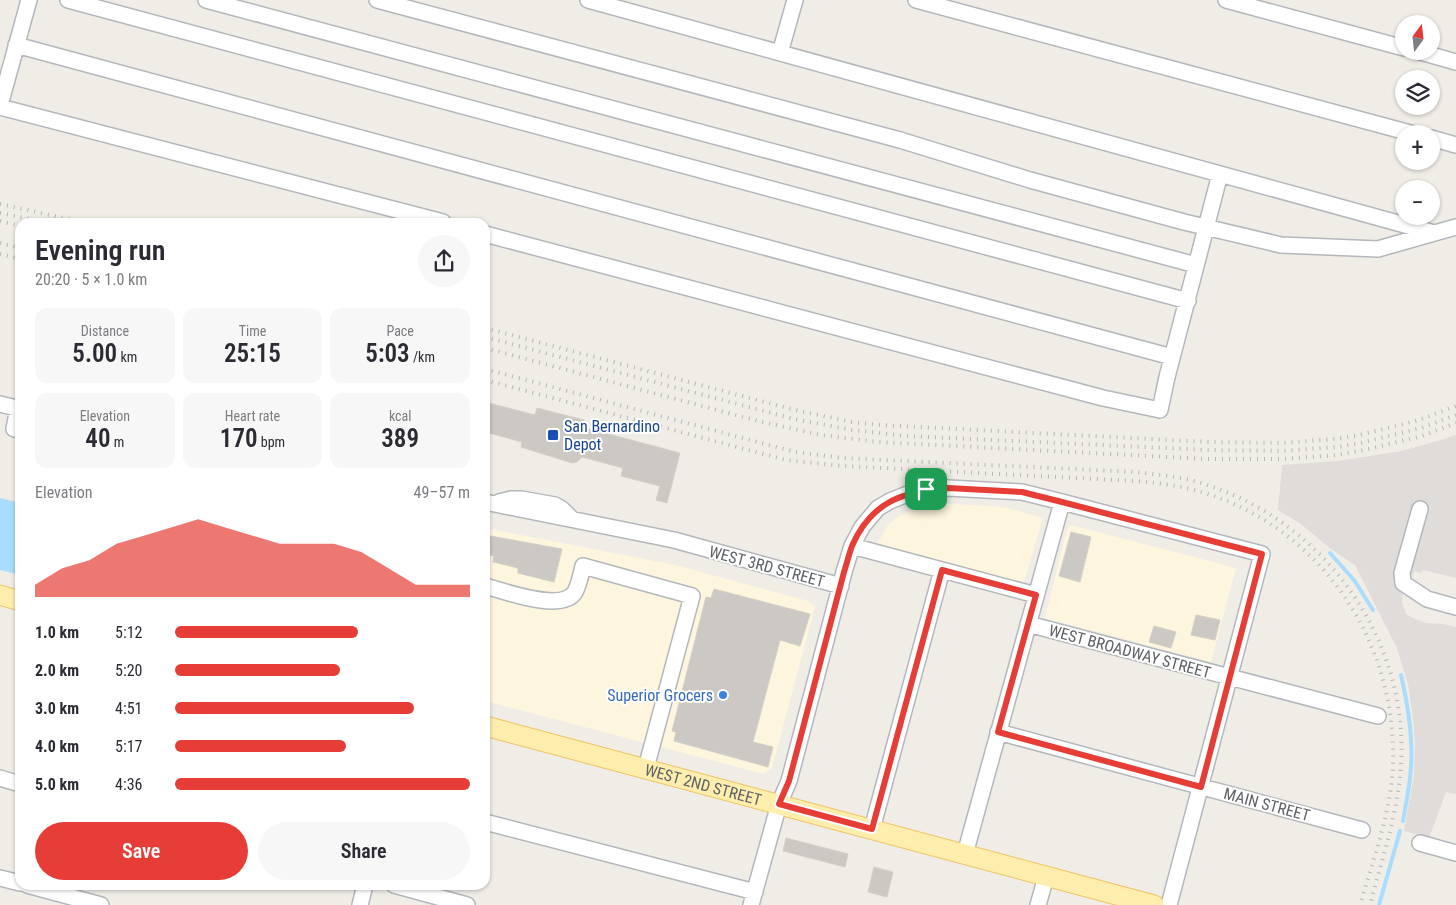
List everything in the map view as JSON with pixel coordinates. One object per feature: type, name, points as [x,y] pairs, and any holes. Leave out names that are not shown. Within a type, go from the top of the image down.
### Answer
[{"type":"main road","points":[[0,595],[15,600]]},
{"type":"main road","name":"WEST 2ND STREET","points":[[490,727],[1154,905]]},
{"type":"street","points":[[29,0],[0,106],[428,218]]},
{"type":"street","points":[[68,0],[1188,301]]},
{"type":"street","points":[[206,0],[1196,265]]},
{"type":"street","points":[[377,0],[881,135],[1030,180],[1281,245],[1378,249],[1456,227]]},
{"type":"street","points":[[588,0],[1435,233]]},
{"type":"street","points":[[780,53],[796,0]]},
{"type":"street","points":[[916,0],[1395,129]]},
{"type":"street","points":[[1226,0],[1395,46]]},
{"type":"street","points":[[16,45],[1172,357]]},
{"type":"street","points":[[1440,57],[1456,62]]},
{"type":"street","points":[[1440,141],[1456,145]]},
{"type":"street","points":[[490,235],[1103,398],[1160,410],[1220,174]]},
{"type":"street","points":[[0,404],[15,407]]},
{"type":"street","points":[[14,429],[15,425]]},
{"type":"street","name":"WEST 3RD STREET","points":[[490,503],[674,540],[841,586],[852,546],[862,527],[878,508],[890,500],[926,489],[948,488],[1022,492],[1262,554],[1230,678]]},
{"type":"street","points":[[965,854],[1062,502]]},
{"type":"street","points":[[1420,508],[1402,573],[1403,583],[1427,599],[1456,607]]},
{"type":"street","points":[[852,546],[1036,595]]},
{"type":"street","points":[[490,587],[551,602],[565,599],[574,593],[583,566],[692,596],[646,768]]},
{"type":"street","points":[[872,829],[942,570]]},
{"type":"street","points":[[490,823],[753,899],[779,804],[789,781],[841,586]]},
{"type":"street","name":"WEST BROADWAY STREET","points":[[1028,624],[1378,716]]},
{"type":"street","points":[[1169,905],[1230,678]]},
{"type":"street","name":"MAIN STREET","points":[[998,732],[1362,830]]},
{"type":"street","points":[[0,778],[15,782]]},
{"type":"street","points":[[1420,843],[1456,853]]},
{"type":"street","points":[[1038,905],[1046,877]]},
{"type":"street","points":[[0,878],[15,882]]},
{"type":"street","points":[[44,890],[101,905]]},
{"type":"street","points":[[360,905],[364,890]]},
{"type":"street","points":[[412,890],[467,905]]},
{"type":"shaded area","points":[[1456,435],[1456,578],[1423,570],[1421,573],[1415,571],[1403,588],[1402,603],[1406,614],[1426,623],[1456,627],[1456,794],[1446,792],[1429,838],[1404,831],[1414,774],[1415,743],[1408,684],[1397,648],[1355,565],[1331,549],[1301,524],[1278,510],[1282,465],[1337,461],[1402,451]]},
{"type":"shaded area","points":[[929,504],[1004,507],[1043,518],[1023,585],[876,546],[888,525],[898,517],[913,509]]},
{"type":"shaded area","points":[[1071,525],[1236,568],[1211,662],[1045,618],[1067,529]]},
{"type":"shaded area","points":[[490,529],[675,565],[808,601],[815,607],[772,768],[764,774],[490,702]]},
{"type":"water","points":[[0,498],[15,502],[15,574],[0,570]]},
{"type":"building","points":[[490,403],[535,415],[537,408],[584,420],[582,427],[680,453],[667,503],[656,500],[660,486],[621,476],[623,468],[582,457],[577,462],[572,463],[521,447],[522,442],[490,433]]},
{"type":"building","points":[[1071,532],[1091,537],[1080,582],[1059,576]]},
{"type":"building","points":[[490,536],[562,549],[554,582],[518,573],[518,568],[493,562],[494,556],[490,555]]},
{"type":"building","name":"Superior Grocers","points":[[714,589],[810,614],[800,646],[780,640],[753,742],[773,747],[768,767],[674,741],[676,732],[672,731],[706,597],[711,598]]},
{"type":"building","points":[[1196,615],[1220,620],[1215,640],[1191,635]]},
{"type":"building","points":[[1154,626],[1176,632],[1171,648],[1149,642]]},
{"type":"building","points":[[786,838],[848,854],[845,867],[783,851]]},
{"type":"building","points":[[874,867],[893,872],[887,897],[868,892]]},
{"type":"waterway","points":[[1330,553],[1354,580],[1373,610]]},
{"type":"waterway","points":[[1401,675],[1406,698],[1411,744],[1410,780],[1403,821]]},
{"type":"waterway","points":[[1379,905],[1400,831]]},
{"type":"railway","points":[[0,204],[64,218]]},
{"type":"railway","points":[[0,213],[25,218]]},
{"type":"railway","points":[[0,221],[15,225]]},
{"type":"railway","points":[[0,243],[15,247]]},
{"type":"railway","points":[[0,254],[15,258]]},
{"type":"railway","points":[[490,329],[795,410],[852,422],[880,425],[1209,442],[1281,443],[1360,435],[1419,420],[1456,406]]},
{"type":"railway","points":[[490,338],[794,419],[852,430],[906,436],[1208,450],[1281,451],[1337,447],[1361,443],[1421,428],[1456,415]]},
{"type":"railway","points":[[490,349],[762,422],[821,435],[878,442],[1207,459],[1281,459],[1337,455],[1364,450],[1422,436],[1456,423]]},
{"type":"railway","points":[[490,370],[795,452],[843,458],[1136,472],[1192,480],[1252,504],[1290,529],[1324,559],[1352,594],[1375,633],[1391,675],[1400,719],[1401,765],[1397,801],[1370,905]]},
{"type":"railway","points":[[490,381],[786,460],[843,466],[1135,481],[1179,487],[1205,493],[1247,510],[1284,534],[1317,562],[1344,596],[1366,633],[1381,674],[1391,717],[1392,780],[1386,816],[1360,905]]},
{"type":"place","name":"San Bernardino Depot","points":[[553,435]]},
{"type":"place","name":"Superior Grocers","points":[[723,695]]},
{"type":"route","points":[[948,488],[1022,492],[1262,554],[1201,787],[998,732],[1036,595],[942,570],[872,829],[779,804],[789,781],[852,546],[862,527],[878,508],[890,500],[926,489],[948,488]]}]
